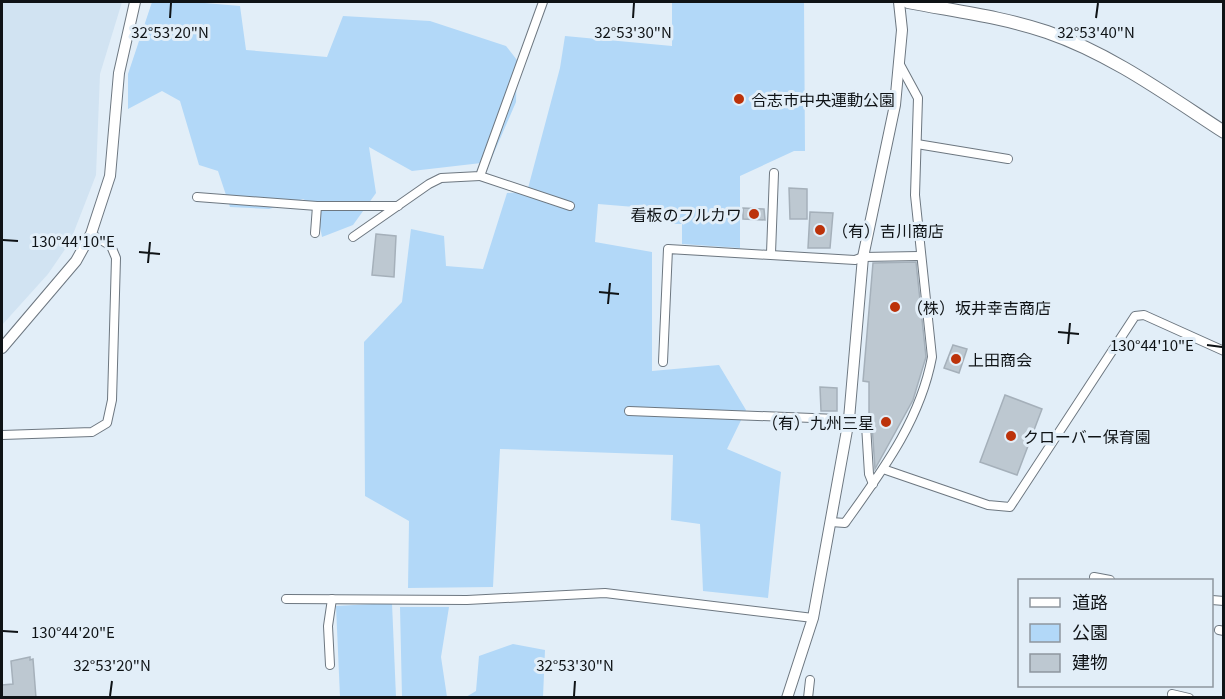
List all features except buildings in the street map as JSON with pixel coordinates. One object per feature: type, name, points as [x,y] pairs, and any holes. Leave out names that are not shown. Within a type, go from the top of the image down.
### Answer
[{"type":"main road","points":[[908,2],[1045,31],[1079,44],[1137,76],[1224,132]]},
{"type":"street","points":[[2,348],[76,261],[91,234],[110,176],[117,82],[135,2]]},
{"type":"street","points":[[480,176],[543,2]]},
{"type":"street","points":[[787,698],[813,618],[849,419],[863,256],[888,145],[899,63],[902,30],[899,2]]},
{"type":"street","points":[[831,522],[845,523],[907,430],[927,381],[932,357],[919,256],[915,195],[918,98],[899,63]]},
{"type":"street","points":[[917,144],[1008,159]]},
{"type":"street","points":[[771,253],[774,173]]},
{"type":"street","points":[[353,237],[441,178],[480,176],[570,206]]},
{"type":"street","points":[[197,197],[316,206],[398,206]]},
{"type":"street","points":[[315,233],[316,206]]},
{"type":"street","points":[[2,435],[92,432],[107,423],[112,400],[116,258],[111,246],[91,234]]},
{"type":"street","points":[[663,362],[668,249],[771,253],[855,260],[863,256],[919,256]]},
{"type":"street","points":[[883,469],[988,505],[1010,507],[1135,316],[1144,315],[1224,351]]},
{"type":"street","points":[[629,411],[863,420],[866,425],[869,474],[873,484]]},
{"type":"street","points":[[1094,577],[1105,579]]},
{"type":"street","points":[[286,599],[467,600],[605,593],[813,618]]},
{"type":"street","points":[[330,665],[328,626],[332,599]]},
{"type":"street","points":[[808,698],[810,680]]},
{"type":"street","points":[[1173,692],[1189,698]]},
{"type":"shaded area","points":[[2,2],[122,2],[100,74],[96,175],[70,242],[48,274],[2,325]]},
{"type":"green space","points":[[152,2],[193,2],[240,6],[246,50],[327,57],[343,16],[430,21],[506,46],[517,60],[516,102],[490,162],[412,171],[369,147],[376,193],[353,225],[322,237],[316,206],[303,199],[269,209],[230,207],[218,171],[199,165],[180,101],[162,91],[128,109],[128,74]]},
{"type":"green space","points":[[672,2],[804,2],[805,151],[794,151],[740,176],[740,248],[682,244],[682,224],[671,224],[671,210],[598,204],[595,242],[652,252],[652,371],[719,365],[746,410],[727,449],[781,472],[768,598],[703,591],[700,524],[671,520],[673,455],[500,449],[493,587],[408,588],[409,521],[365,496],[364,342],[402,302],[411,229],[444,236],[446,266],[483,269],[507,193],[527,192],[560,68],[565,36],[672,46]]},
{"type":"green space","points":[[392,603],[396,697],[340,697],[336,606]]},
{"type":"green space","points":[[400,607],[449,607],[441,657],[447,697],[402,697]]},
{"type":"green space","points":[[513,644],[545,650],[543,697],[466,697],[476,691],[479,656]]},
{"type":"place","name":"合志市中央運動公園","points":[[739,99]]},
{"type":"place","name":"看板のフルカワ","points":[[754,214]]},
{"type":"place","name":"（有）吉川商店","points":[[820,230]]},
{"type":"place","name":"（株）坂井幸吉商店","points":[[895,307]]},
{"type":"place","name":"上田商会","points":[[956,359]]},
{"type":"place","name":"（有）九州三星","points":[[886,422]]},
{"type":"place","name":"クローバー保育園","points":[[1011,436]]}]
